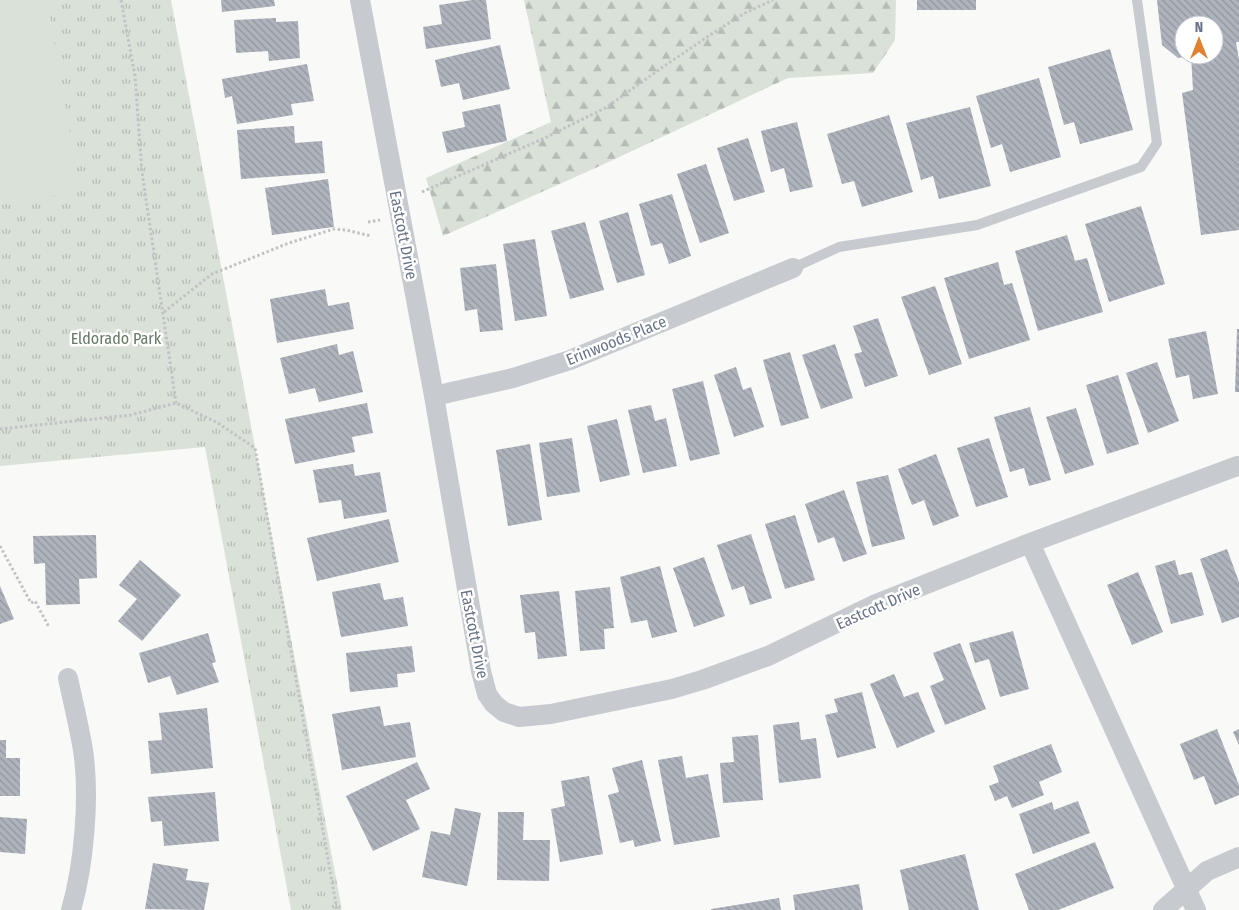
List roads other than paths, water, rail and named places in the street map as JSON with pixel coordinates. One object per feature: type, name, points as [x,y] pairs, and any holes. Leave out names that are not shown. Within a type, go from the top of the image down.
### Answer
[{"type":"street","name":"Eastcott Drive","points":[[360,0],[434,396],[481,671],[487,694],[494,704],[504,712],[519,717],[551,714],[633,698],[702,680],[768,656],[876,604],[1030,543],[1237,466]]},
{"type":"street","name":"Erinwoods Place","points":[[434,396],[513,378],[570,360],[793,268]]},
{"type":"street","points":[[1030,543],[1196,910]]},
{"type":"street","points":[[68,678],[83,749],[85,770],[84,822],[78,879],[71,910]]},
{"type":"street","points":[[1163,910],[1207,871],[1239,858]]},
{"type":"lane","points":[[793,268],[839,246],[977,225],[1141,166],[1157,143],[1137,0]]},
{"type":"park label","name":"Eldorado Park","points":[[116,338]]}]
